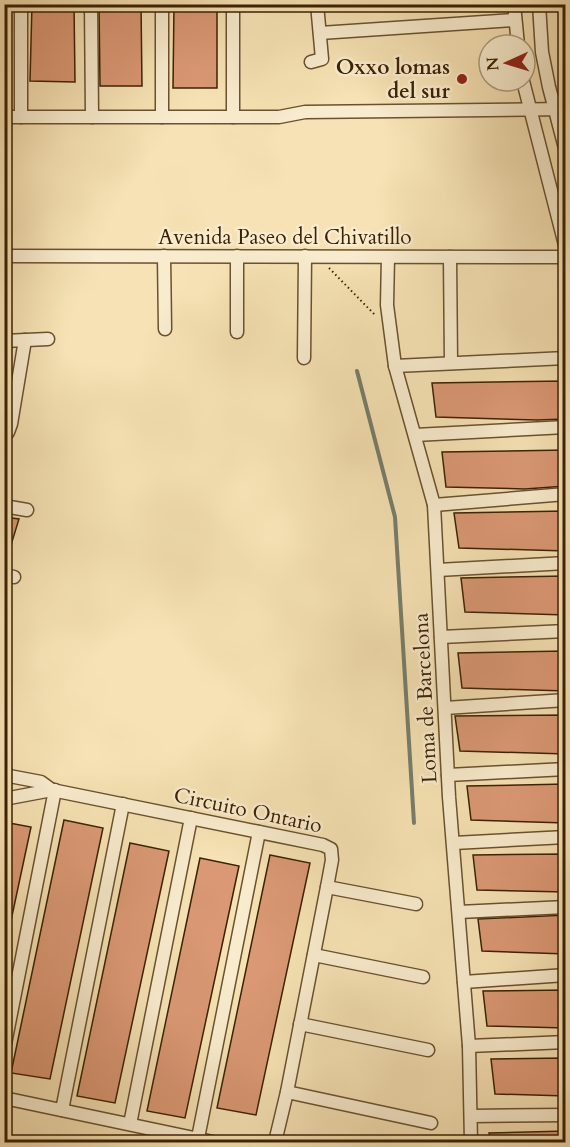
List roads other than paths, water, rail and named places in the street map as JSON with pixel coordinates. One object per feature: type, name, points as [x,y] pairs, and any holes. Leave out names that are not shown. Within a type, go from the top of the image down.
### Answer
[{"type":"street","points":[[21,4],[21,117]]},
{"type":"street","points":[[91,4],[92,117]]},
{"type":"street","points":[[162,4],[162,117]]},
{"type":"street","points":[[233,4],[233,117]]},
{"type":"street","points":[[311,62],[322,59],[318,4]]},
{"type":"street","points":[[514,4],[517,33]]},
{"type":"street","points":[[539,4],[542,52],[560,109],[566,152]]},
{"type":"street","points":[[320,33],[515,20]]},
{"type":"street","points":[[527,93],[566,249]]},
{"type":"street","points":[[4,117],[279,117],[305,112],[560,109]]},
{"type":"street","name":"Avenida Paseo del Chivatillo","points":[[4,256],[566,257]]},
{"type":"street","points":[[164,256],[165,329]]},
{"type":"street","points":[[237,256],[237,332]]},
{"type":"street","points":[[304,256],[304,358]]},
{"type":"street","name":"Loma de Barcelona","points":[[388,257],[387,305],[395,366],[434,505],[448,775],[469,1046],[471,1143]]},
{"type":"street","points":[[450,257],[451,363]]},
{"type":"street","points":[[4,341],[48,339]]},
{"type":"street","points":[[4,432],[8,432],[11,424],[25,340]]},
{"type":"street","points":[[395,366],[566,358]]},
{"type":"street","points":[[415,435],[566,427]]},
{"type":"street","points":[[434,505],[566,494]]},
{"type":"street","points":[[4,506],[27,510]]},
{"type":"street","points":[[438,570],[566,563]]},
{"type":"street","points":[[441,637],[566,632]]},
{"type":"street","points":[[445,708],[566,700]]},
{"type":"street","points":[[448,775],[566,769]]},
{"type":"street","points":[[4,776],[41,783],[53,790],[4,1049]]},
{"type":"street","name":"Circuito Ontario","points":[[4,800],[53,790],[323,845],[331,849],[332,860],[314,955],[287,1092],[274,1143]]},
{"type":"street","points":[[62,1110],[123,804]]},
{"type":"street","points":[[130,1124],[191,818]]},
{"type":"street","points":[[198,1138],[259,832]]},
{"type":"street","points":[[454,843],[566,837]]},
{"type":"street","points":[[327,887],[416,904]]},
{"type":"street","points":[[459,912],[566,907]]},
{"type":"street","points":[[314,955],[423,977]]},
{"type":"street","points":[[464,982],[566,975]]},
{"type":"street","points":[[300,1024],[428,1050]]},
{"type":"street","points":[[469,1046],[566,1042]]},
{"type":"street","points":[[287,1092],[431,1123]]},
{"type":"street","points":[[4,1098],[213,1143]]},
{"type":"street","points":[[472,1116],[566,1116]]},
{"type":"waterway","points":[[357,371],[395,517],[414,823]]},
{"type":"place","name":"Oxxo lomas del sur","points":[[462,79]]}]
